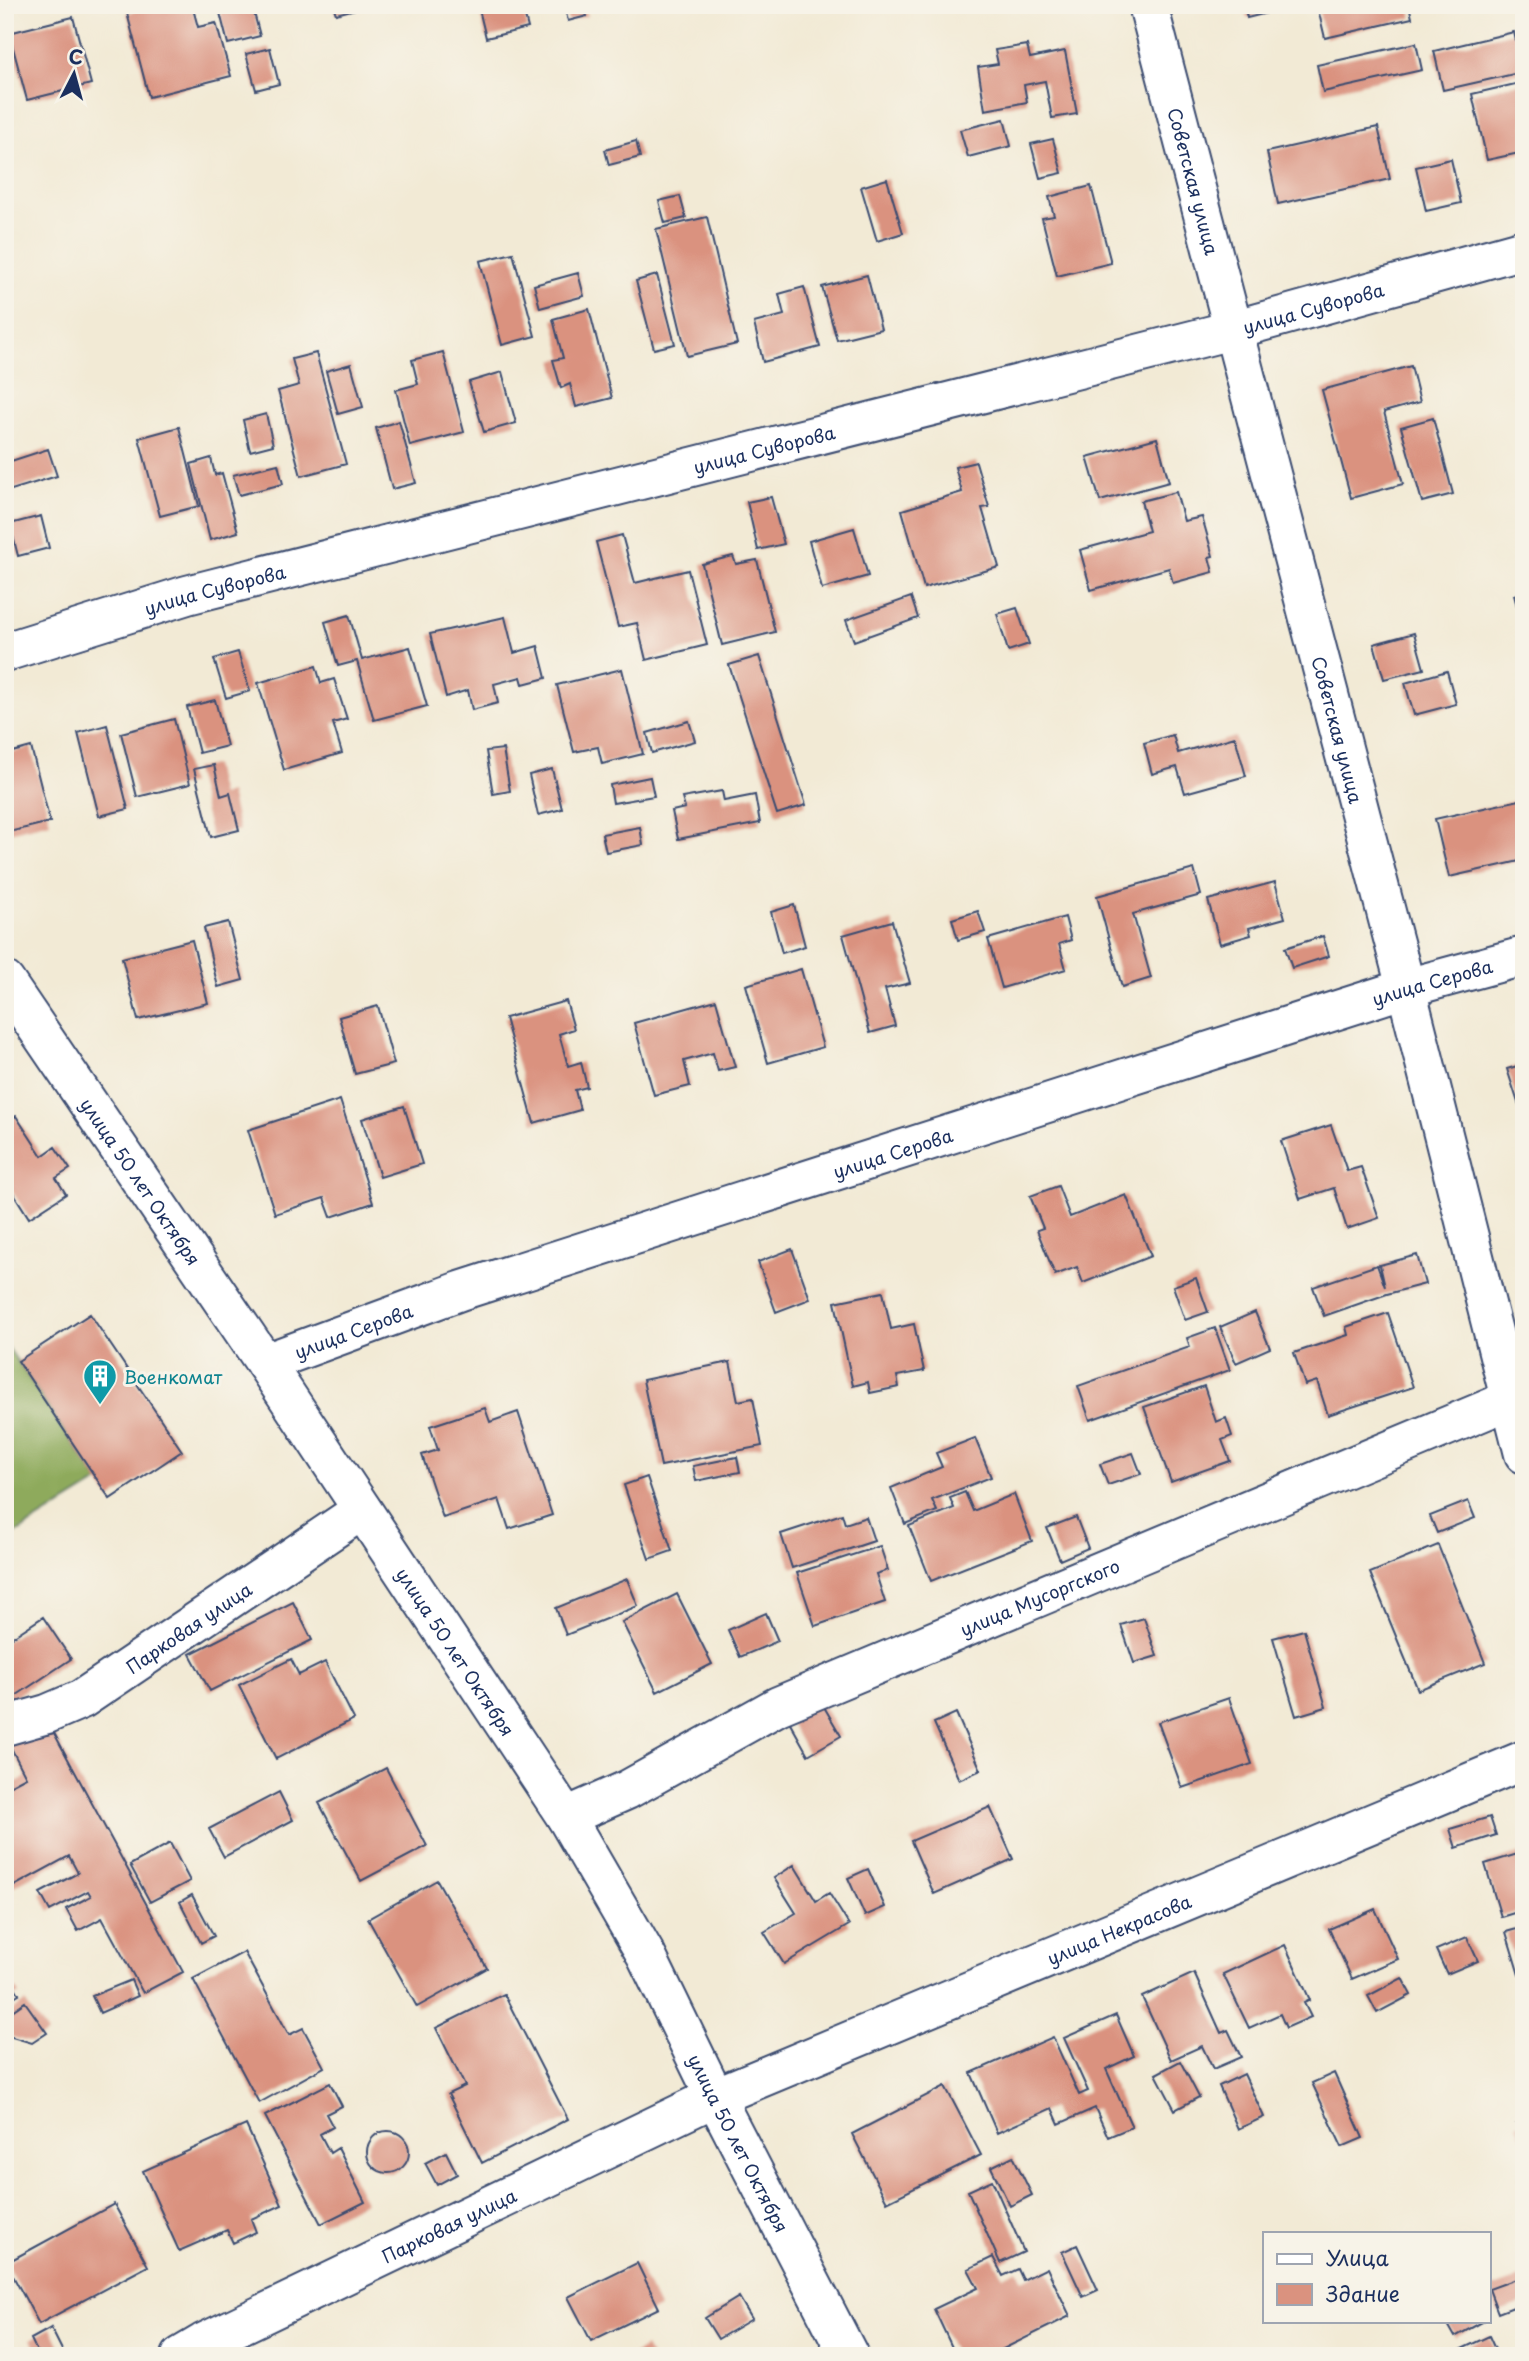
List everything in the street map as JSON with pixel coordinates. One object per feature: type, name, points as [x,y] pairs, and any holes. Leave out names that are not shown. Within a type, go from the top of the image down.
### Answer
[{"type":"street","name":"Советская улица","points":[[1148,5],[1406,988],[1517,1396],[1524,1454]]},
{"type":"street","name":"улица Суворова","points":[[5,652],[187,595],[1232,330],[1524,249]]},
{"type":"street","name":"улица Серова","points":[[265,1363],[473,1286],[1406,988],[1524,956]]},
{"type":"street","name":"улица 50 лет Октября","points":[[5,981],[265,1363],[566,1817],[646,1955],[715,2097],[849,2356]]},
{"type":"street","name":"улица Мусоргского","points":[[566,1817],[627,1790],[778,1706],[1517,1396]]},
{"type":"street","name":"Парковая улица","points":[[5,1726],[47,1714],[82,1699],[362,1510]]},
{"type":"street","name":"улица Некрасова","points":[[715,2097],[1524,1760]]},
{"type":"street","name":"Парковая улица","points":[[181,2356],[715,2097]]},
{"type":"green space","points":[[5,1343],[99,1482],[5,1540]]},
{"type":"building","points":[[155,5],[192,5],[198,27],[216,23],[231,76],[149,97],[127,13]]},
{"type":"building","points":[[218,5],[252,5],[260,36],[228,44]]},
{"type":"building","points":[[333,5],[367,5],[367,6],[336,14]]},
{"type":"building","points":[[478,5],[522,5],[528,28],[486,38]]},
{"type":"building","points":[[564,5],[584,5],[587,16],[568,21]]},
{"type":"building","points":[[1244,5],[1294,5],[1295,6],[1247,18]]},
{"type":"building","points":[[1317,5],[1409,5],[1412,18],[1325,38]]},
{"type":"building","points":[[73,17],[91,84],[27,100],[9,33]]},
{"type":"building","points":[[1514,32],[1523,72],[1443,90],[1434,51]]},
{"type":"building","points":[[1416,43],[1422,70],[1323,92],[1317,65]]},
{"type":"building","points":[[1027,45],[1030,58],[1065,51],[1077,114],[1052,118],[1045,81],[1024,85],[1027,102],[985,110],[978,67],[998,64],[995,50]]},
{"type":"building","points":[[270,48],[279,84],[256,90],[246,54]]},
{"type":"building","points":[[1524,82],[1524,152],[1487,160],[1472,94]]},
{"type":"building","points":[[1004,119],[1011,146],[968,157],[960,130]]},
{"type":"building","points":[[1378,127],[1390,179],[1278,204],[1267,152]]},
{"type":"building","points":[[1053,139],[1062,173],[1040,178],[1031,144]]},
{"type":"building","points":[[636,141],[640,157],[609,165],[605,150]]},
{"type":"building","points":[[1451,159],[1461,203],[1426,211],[1416,167]]},
{"type":"building","points":[[887,179],[903,233],[877,241],[861,187]]},
{"type":"building","points":[[1091,186],[1111,263],[1057,276],[1042,218],[1054,216],[1049,197]]},
{"type":"building","points":[[680,196],[686,218],[665,223],[659,201]]},
{"type":"building","points":[[707,217],[737,344],[687,356],[656,229]]},
{"type":"building","points":[[513,253],[535,336],[502,345],[480,261]]},
{"type":"building","points":[[578,273],[584,296],[540,308],[534,285]]},
{"type":"building","points":[[657,275],[675,344],[654,349],[636,281]]},
{"type":"building","points":[[867,275],[881,329],[837,340],[822,287]]},
{"type":"building","points":[[804,287],[820,347],[763,362],[754,323],[784,315],[779,294]]},
{"type":"building","points":[[589,309],[612,398],[576,407],[570,384],[561,388],[553,360],[563,358],[553,319]]},
{"type":"building","points":[[443,352],[464,432],[410,446],[396,390],[418,384],[412,360]]},
{"type":"building","points":[[316,353],[346,464],[301,476],[278,391],[299,385],[292,359]]},
{"type":"building","points":[[351,364],[363,407],[338,414],[326,371]]},
{"type":"building","points":[[1411,366],[1420,402],[1384,412],[1403,484],[1351,498],[1322,390]]},
{"type":"building","points":[[502,372],[516,423],[484,432],[469,382]]},
{"type":"building","points":[[266,414],[273,445],[250,451],[243,420]]},
{"type":"building","points":[[1433,418],[1453,494],[1422,502],[1401,427]]},
{"type":"building","points":[[399,421],[416,483],[392,489],[376,428]]},
{"type":"building","points":[[179,427],[199,506],[160,516],[139,438]]},
{"type":"building","points":[[1157,438],[1169,482],[1100,501],[1087,457]]},
{"type":"building","points":[[48,449],[57,476],[5,492],[5,463]]},
{"type":"building","points":[[211,458],[215,475],[222,473],[238,532],[210,540],[191,464]]},
{"type":"building","points":[[976,462],[989,507],[982,508],[999,567],[924,588],[902,510],[962,492],[955,467]]},
{"type":"building","points":[[278,464],[283,484],[239,495],[233,475]]},
{"type":"building","points":[[1176,492],[1184,521],[1202,517],[1213,556],[1209,557],[1213,572],[1173,583],[1169,568],[1091,590],[1080,550],[1149,531],[1141,501]]},
{"type":"building","points":[[771,497],[784,544],[758,550],[747,502]]},
{"type":"building","points":[[41,516],[49,548],[18,556],[10,524]]},
{"type":"building","points":[[854,528],[868,576],[822,589],[809,541]]},
{"type":"building","points":[[622,535],[635,583],[688,570],[707,645],[646,660],[637,623],[618,627],[596,542]]},
{"type":"building","points":[[733,556],[736,564],[757,560],[775,632],[722,645],[702,564]]},
{"type":"building","points":[[1524,592],[1524,629],[1523,629],[1514,595]]},
{"type":"building","points":[[911,597],[918,618],[854,641],[846,620]]},
{"type":"building","points":[[1017,608],[1029,644],[1008,651],[997,614]]},
{"type":"building","points":[[349,615],[362,660],[410,647],[427,706],[374,720],[357,661],[338,666],[325,622]]},
{"type":"building","points":[[505,617],[514,653],[538,646],[546,678],[523,684],[521,677],[494,684],[498,703],[472,710],[468,690],[446,697],[430,634]]},
{"type":"building","points":[[1414,633],[1424,669],[1384,679],[1374,644]]},
{"type":"building","points":[[238,652],[250,691],[226,698],[214,659]]},
{"type":"building","points":[[759,656],[806,805],[777,814],[729,665]]},
{"type":"building","points":[[316,666],[321,683],[334,679],[347,719],[333,723],[342,753],[284,770],[258,683]]},
{"type":"building","points":[[622,669],[643,754],[602,764],[598,747],[574,752],[557,685]]},
{"type":"building","points":[[1447,671],[1456,704],[1414,715],[1405,683]]},
{"type":"building","points":[[215,700],[227,746],[199,753],[187,707]]},
{"type":"building","points":[[174,719],[190,784],[137,797],[121,733]]},
{"type":"building","points":[[689,721],[695,741],[652,753],[647,733]]},
{"type":"building","points":[[107,725],[128,809],[99,816],[78,733]]},
{"type":"building","points":[[1173,735],[1178,753],[1235,737],[1246,776],[1185,793],[1177,767],[1152,774],[1144,743]]},
{"type":"building","points":[[31,747],[50,822],[5,833],[5,754]]},
{"type":"building","points":[[503,749],[510,791],[493,794],[486,751]]},
{"type":"building","points":[[214,765],[221,796],[230,793],[239,830],[211,837],[194,769]]},
{"type":"building","points":[[552,769],[562,809],[538,815],[529,775]]},
{"type":"building","points":[[650,777],[654,796],[613,803],[610,785]]},
{"type":"building","points":[[722,791],[724,801],[755,795],[760,823],[678,839],[672,811],[685,808],[682,798]]},
{"type":"building","points":[[1524,799],[1524,860],[1449,877],[1435,819]]},
{"type":"building","points":[[640,827],[643,845],[606,852],[602,834]]},
{"type":"building","points":[[1194,869],[1201,895],[1133,914],[1151,978],[1122,987],[1097,896]]},
{"type":"building","points":[[1275,882],[1285,918],[1249,928],[1251,935],[1220,944],[1208,900]]},
{"type":"building","points":[[794,905],[805,946],[782,953],[771,912]]},
{"type":"building","points":[[978,911],[985,932],[958,940],[952,919]]},
{"type":"building","points":[[1065,917],[1071,940],[1059,944],[1066,969],[1002,988],[988,939]]},
{"type":"building","points":[[892,921],[910,983],[885,989],[895,1026],[870,1033],[843,935]]},
{"type":"building","points":[[228,922],[243,980],[218,987],[204,928]]},
{"type":"building","points":[[1323,936],[1329,956],[1292,968],[1285,948]]},
{"type":"building","points":[[192,940],[208,1003],[138,1020],[122,958]]},
{"type":"building","points":[[801,969],[823,1047],[768,1063],[746,985]]},
{"type":"building","points":[[716,1000],[735,1067],[718,1071],[713,1053],[684,1061],[690,1086],[654,1095],[634,1023]]},
{"type":"building","points":[[566,1001],[574,1029],[559,1034],[568,1066],[581,1062],[587,1087],[575,1090],[580,1110],[534,1123],[505,1018]]},
{"type":"building","points":[[378,1006],[394,1064],[355,1074],[339,1017]]},
{"type":"building","points":[[1524,1064],[1524,1118],[1523,1118],[1507,1069]]},
{"type":"building","points":[[340,1100],[373,1203],[331,1217],[324,1198],[275,1214],[248,1130]]},
{"type":"building","points":[[404,1106],[422,1164],[380,1177],[362,1119]]},
{"type":"building","points":[[16,1116],[42,1156],[55,1147],[70,1169],[56,1178],[66,1194],[29,1218],[5,1180],[5,1122]]},
{"type":"building","points":[[1331,1125],[1347,1171],[1361,1167],[1379,1218],[1347,1229],[1334,1188],[1300,1199],[1281,1141]]},
{"type":"building","points":[[1058,1186],[1070,1217],[1126,1195],[1151,1256],[1083,1283],[1077,1267],[1055,1275],[1037,1230],[1043,1228],[1030,1196]]},
{"type":"building","points":[[792,1249],[810,1299],[776,1312],[758,1262]]},
{"type":"building","points":[[1417,1255],[1425,1284],[1324,1316],[1313,1287],[1377,1265],[1385,1287],[1380,1265]]},
{"type":"building","points":[[1196,1278],[1208,1312],[1185,1320],[1173,1286]]},
{"type":"building","points":[[883,1292],[891,1329],[914,1324],[924,1371],[897,1376],[899,1387],[870,1393],[868,1382],[853,1386],[835,1302]]},
{"type":"building","points":[[1255,1312],[1270,1348],[1236,1363],[1220,1327]]},
{"type":"building","points":[[1388,1313],[1413,1387],[1328,1415],[1317,1381],[1305,1385],[1294,1353],[1348,1335],[1346,1327]]},
{"type":"building","name":"Военкомат","points":[[90,1314],[182,1451],[110,1499],[18,1361]]},
{"type":"building","points":[[1215,1328],[1230,1370],[1090,1420],[1078,1386],[1190,1347],[1187,1338]]},
{"type":"building","points":[[730,1362],[738,1401],[753,1398],[762,1446],[661,1466],[643,1380]]},
{"type":"building","points":[[1204,1386],[1216,1422],[1226,1418],[1232,1436],[1222,1440],[1230,1461],[1171,1482],[1144,1407]]},
{"type":"building","points":[[485,1408],[490,1422],[518,1412],[552,1515],[509,1529],[499,1499],[443,1518],[422,1455],[438,1450],[430,1426]]},
{"type":"building","points":[[975,1438],[991,1477],[932,1500],[937,1511],[905,1524],[891,1488],[942,1467],[936,1453]]},
{"type":"building","points":[[1133,1453],[1141,1474],[1108,1485],[1100,1464]]},
{"type":"building","points":[[737,1457],[740,1472],[696,1481],[693,1466]]},
{"type":"building","points":[[647,1477],[672,1551],[649,1559],[624,1485]]},
{"type":"building","points":[[965,1492],[973,1511],[1014,1494],[1032,1541],[931,1581],[909,1526],[954,1508],[950,1498]]},
{"type":"building","points":[[1468,1501],[1475,1518],[1437,1533],[1430,1516]]},
{"type":"building","points":[[842,1514],[845,1524],[866,1517],[874,1541],[792,1568],[781,1534]]},
{"type":"building","points":[[1076,1517],[1088,1548],[1060,1560],[1047,1528]]},
{"type":"building","points":[[1438,1545],[1485,1663],[1418,1690],[1370,1573]]},
{"type":"building","points":[[880,1546],[888,1570],[876,1574],[885,1602],[815,1626],[797,1573]]},
{"type":"building","points":[[627,1579],[638,1606],[566,1635],[556,1608]]},
{"type":"building","points":[[677,1594],[712,1664],[657,1692],[622,1622]]},
{"type":"building","points":[[293,1602],[312,1640],[210,1691],[190,1654]]},
{"type":"building","points":[[766,1613],[778,1641],[740,1657],[728,1630]]},
{"type":"building","points":[[43,1617],[71,1659],[5,1703],[5,1642]]},
{"type":"building","points":[[1144,1618],[1157,1656],[1134,1663],[1121,1625]]},
{"type":"building","points":[[1304,1630],[1326,1707],[1296,1716],[1273,1638]]},
{"type":"building","points":[[291,1659],[299,1675],[325,1662],[354,1719],[276,1759],[239,1685]]},
{"type":"building","points":[[1229,1698],[1252,1764],[1182,1788],[1158,1722]]},
{"type":"building","points":[[820,1700],[841,1736],[808,1755],[788,1719]]},
{"type":"building","points":[[956,1713],[981,1770],[959,1780],[934,1723]]},
{"type":"building","points":[[54,1733],[183,1972],[143,1993],[102,1918],[78,1931],[66,1909],[91,1896],[88,1891],[50,1911],[40,1893],[78,1873],[69,1856],[5,1891],[5,1788],[26,1777],[9,1744]]},
{"type":"building","points":[[386,1768],[427,1846],[361,1881],[319,1803]]},
{"type":"building","points":[[279,1792],[293,1820],[224,1857],[209,1829]]},
{"type":"building","points":[[990,1807],[1013,1859],[934,1894],[911,1841]]},
{"type":"building","points":[[1490,1817],[1496,1835],[1456,1848],[1450,1829]]},
{"type":"building","points":[[170,1843],[190,1881],[150,1902],[130,1865]]},
{"type":"building","points":[[1524,1852],[1524,1910],[1501,1917],[1485,1864]]},
{"type":"building","points":[[794,1865],[816,1901],[829,1893],[849,1925],[784,1964],[764,1932],[796,1913],[774,1878]]},
{"type":"building","points":[[868,1869],[885,1907],[865,1916],[848,1878]]},
{"type":"building","points":[[437,1880],[487,1968],[417,2007],[368,1919]]},
{"type":"building","points":[[192,1895],[214,1936],[201,1943],[180,1902]]},
{"type":"building","points":[[1375,1909],[1398,1959],[1352,1979],[1329,1929]]},
{"type":"building","points":[[1524,1927],[1524,1973],[1519,1975],[1506,1932]]},
{"type":"building","points":[[1467,1937],[1478,1961],[1447,1974],[1436,1950]]},
{"type":"building","points":[[1285,1945],[1310,2000],[1304,2003],[1311,2017],[1286,2028],[1280,2014],[1249,2028],[1223,1974]]},
{"type":"building","points":[[244,1952],[289,2035],[303,2028],[324,2067],[259,2103],[193,1979]]},
{"type":"building","points":[[5,1971],[19,1994],[5,2002]]},
{"type":"building","points":[[1194,1973],[1221,2033],[1228,2030],[1241,2057],[1213,2069],[1202,2046],[1171,2060],[1142,1997]]},
{"type":"building","points":[[1402,1978],[1411,1995],[1377,2013],[1368,1996]]},
{"type":"building","points":[[131,1980],[138,1996],[100,2013],[92,1996]]},
{"type":"building","points":[[504,1994],[568,2119],[482,2163],[448,2094],[465,2086],[436,2028]]},
{"type":"building","points":[[25,2002],[47,2033],[32,2043],[5,2035],[5,2016]]},
{"type":"building","points":[[1116,2015],[1134,2056],[1106,2069],[1132,2127],[1108,2137],[1095,2108],[1059,2124],[1052,2108],[997,2133],[971,2073],[1053,2037],[1079,2095],[1088,2091],[1064,2038]]},
{"type":"building","points":[[1180,2061],[1199,2097],[1175,2110],[1156,2074]]},
{"type":"building","points":[[1334,2073],[1363,2138],[1342,2147],[1312,2083]]},
{"type":"building","points":[[1244,2074],[1264,2117],[1238,2129],[1219,2086]]},
{"type":"building","points":[[330,2083],[342,2106],[326,2114],[333,2127],[320,2134],[330,2153],[338,2148],[365,2202],[321,2224],[265,2116]]},
{"type":"building","points":[[945,2086],[981,2155],[887,2202],[852,2134]]},
{"type":"building","points":[[1524,2120],[1524,2143],[1516,2124]]},
{"type":"building","points":[[246,2125],[282,2205],[251,2219],[256,2232],[233,2243],[227,2230],[179,2251],[143,2171]]},
{"type":"building","points":[[388,2131],[403,2137],[409,2152],[403,2167],[388,2173],[373,2167],[367,2152],[373,2137]]},
{"type":"building","points":[[446,2152],[457,2174],[437,2185],[425,2163]]},
{"type":"building","points":[[1013,2156],[1032,2195],[1010,2206],[991,2167]]},
{"type":"building","points":[[1524,2174],[1524,2190],[1517,2177]]},
{"type":"building","points":[[992,2180],[1024,2252],[1000,2263],[968,2191]]},
{"type":"building","points":[[114,2204],[148,2266],[39,2324],[6,2263]]},
{"type":"building","points":[[1077,2245],[1098,2290],[1083,2297],[1062,2252]]},
{"type":"building","points":[[993,2257],[1003,2276],[1018,2269],[1023,2280],[1047,2268],[1070,2316],[989,2356],[956,2356],[934,2309],[978,2288],[968,2269]]},
{"type":"building","points":[[637,2263],[659,2308],[591,2341],[568,2297]]},
{"type":"building","points":[[1522,2277],[1524,2303],[1498,2313],[1490,2289]]},
{"type":"building","points":[[739,2297],[752,2319],[718,2339],[705,2318]]},
{"type":"building","points":[[1447,2322],[1482,2322],[1455,2337]]},
{"type":"building","points":[[51,2328],[65,2356],[39,2356],[31,2339]]},
{"type":"building","points":[[1489,2336],[1498,2356],[1447,2356]]},
{"type":"building","points":[[645,2347],[650,2356],[631,2356]]},
{"type":"place","name":"Военкомат","points":[[100,1406]]}]
